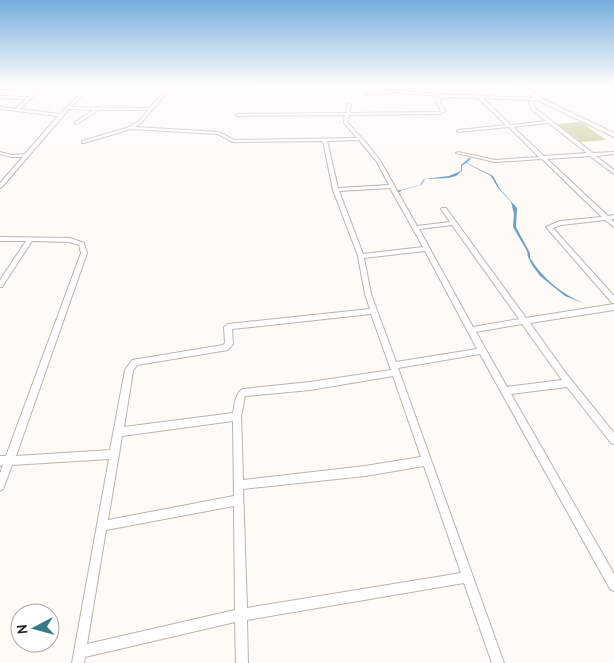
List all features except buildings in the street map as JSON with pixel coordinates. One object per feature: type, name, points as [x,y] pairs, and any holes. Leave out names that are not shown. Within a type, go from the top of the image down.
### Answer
[{"type":"street","points":[[0,186],[2,180],[59,116]]},
{"type":"street","points":[[77,123],[86,116]]},
{"type":"street","points":[[131,128],[144,116]]},
{"type":"street","points":[[348,116],[346,123],[359,139],[368,146],[392,186],[470,330],[614,586]]},
{"type":"street","points":[[498,116],[614,225]]},
{"type":"street","points":[[542,116],[614,172]]},
{"type":"street","points":[[573,116],[614,135]]},
{"type":"street","points":[[459,131],[549,122]]},
{"type":"street","points":[[84,142],[131,128],[219,133],[233,140],[325,141],[359,139]]},
{"type":"street","points":[[325,141],[336,190],[361,256],[368,294],[498,663]]},
{"type":"street","points":[[458,153],[495,161],[614,153]]},
{"type":"street","points":[[0,154],[11,156],[26,155]]},
{"type":"street","points":[[11,156],[17,165]]},
{"type":"street","points":[[336,190],[392,186]]},
{"type":"street","points":[[444,210],[570,384],[614,440]]},
{"type":"street","points":[[614,217],[560,223],[549,227],[614,301]]},
{"type":"street","points":[[415,228],[454,224]]},
{"type":"street","points":[[0,239],[70,240],[82,244],[84,253],[5,461],[0,486]]},
{"type":"street","points":[[0,285],[31,239]]},
{"type":"street","points":[[361,256],[426,249]]},
{"type":"street","points":[[470,330],[614,306]]},
{"type":"street","points":[[374,311],[228,327],[229,344],[225,348],[135,362],[129,370],[79,658],[241,615],[468,577]]},
{"type":"street","points":[[242,663],[238,416],[241,395],[244,392],[310,386],[482,351]]},
{"type":"street","points":[[505,391],[570,384]]},
{"type":"street","points":[[119,432],[238,416]]},
{"type":"street","points":[[5,461],[115,454]]},
{"type":"street","points":[[239,485],[427,462]]},
{"type":"street","points":[[102,526],[239,500]]},
{"type":"green space","points":[[581,122],[606,140],[581,142],[557,124]]},
{"type":"water","points":[[471,158],[467,163],[493,176],[500,189],[517,208],[516,227],[535,266],[554,286],[585,304],[565,296],[540,276],[532,265],[527,251],[513,227],[514,214],[511,202],[498,188],[491,176],[466,163],[462,166],[462,171],[456,176],[425,179],[421,185],[402,190],[398,193],[396,191],[420,185],[424,179],[449,176],[461,171],[461,165]]}]
